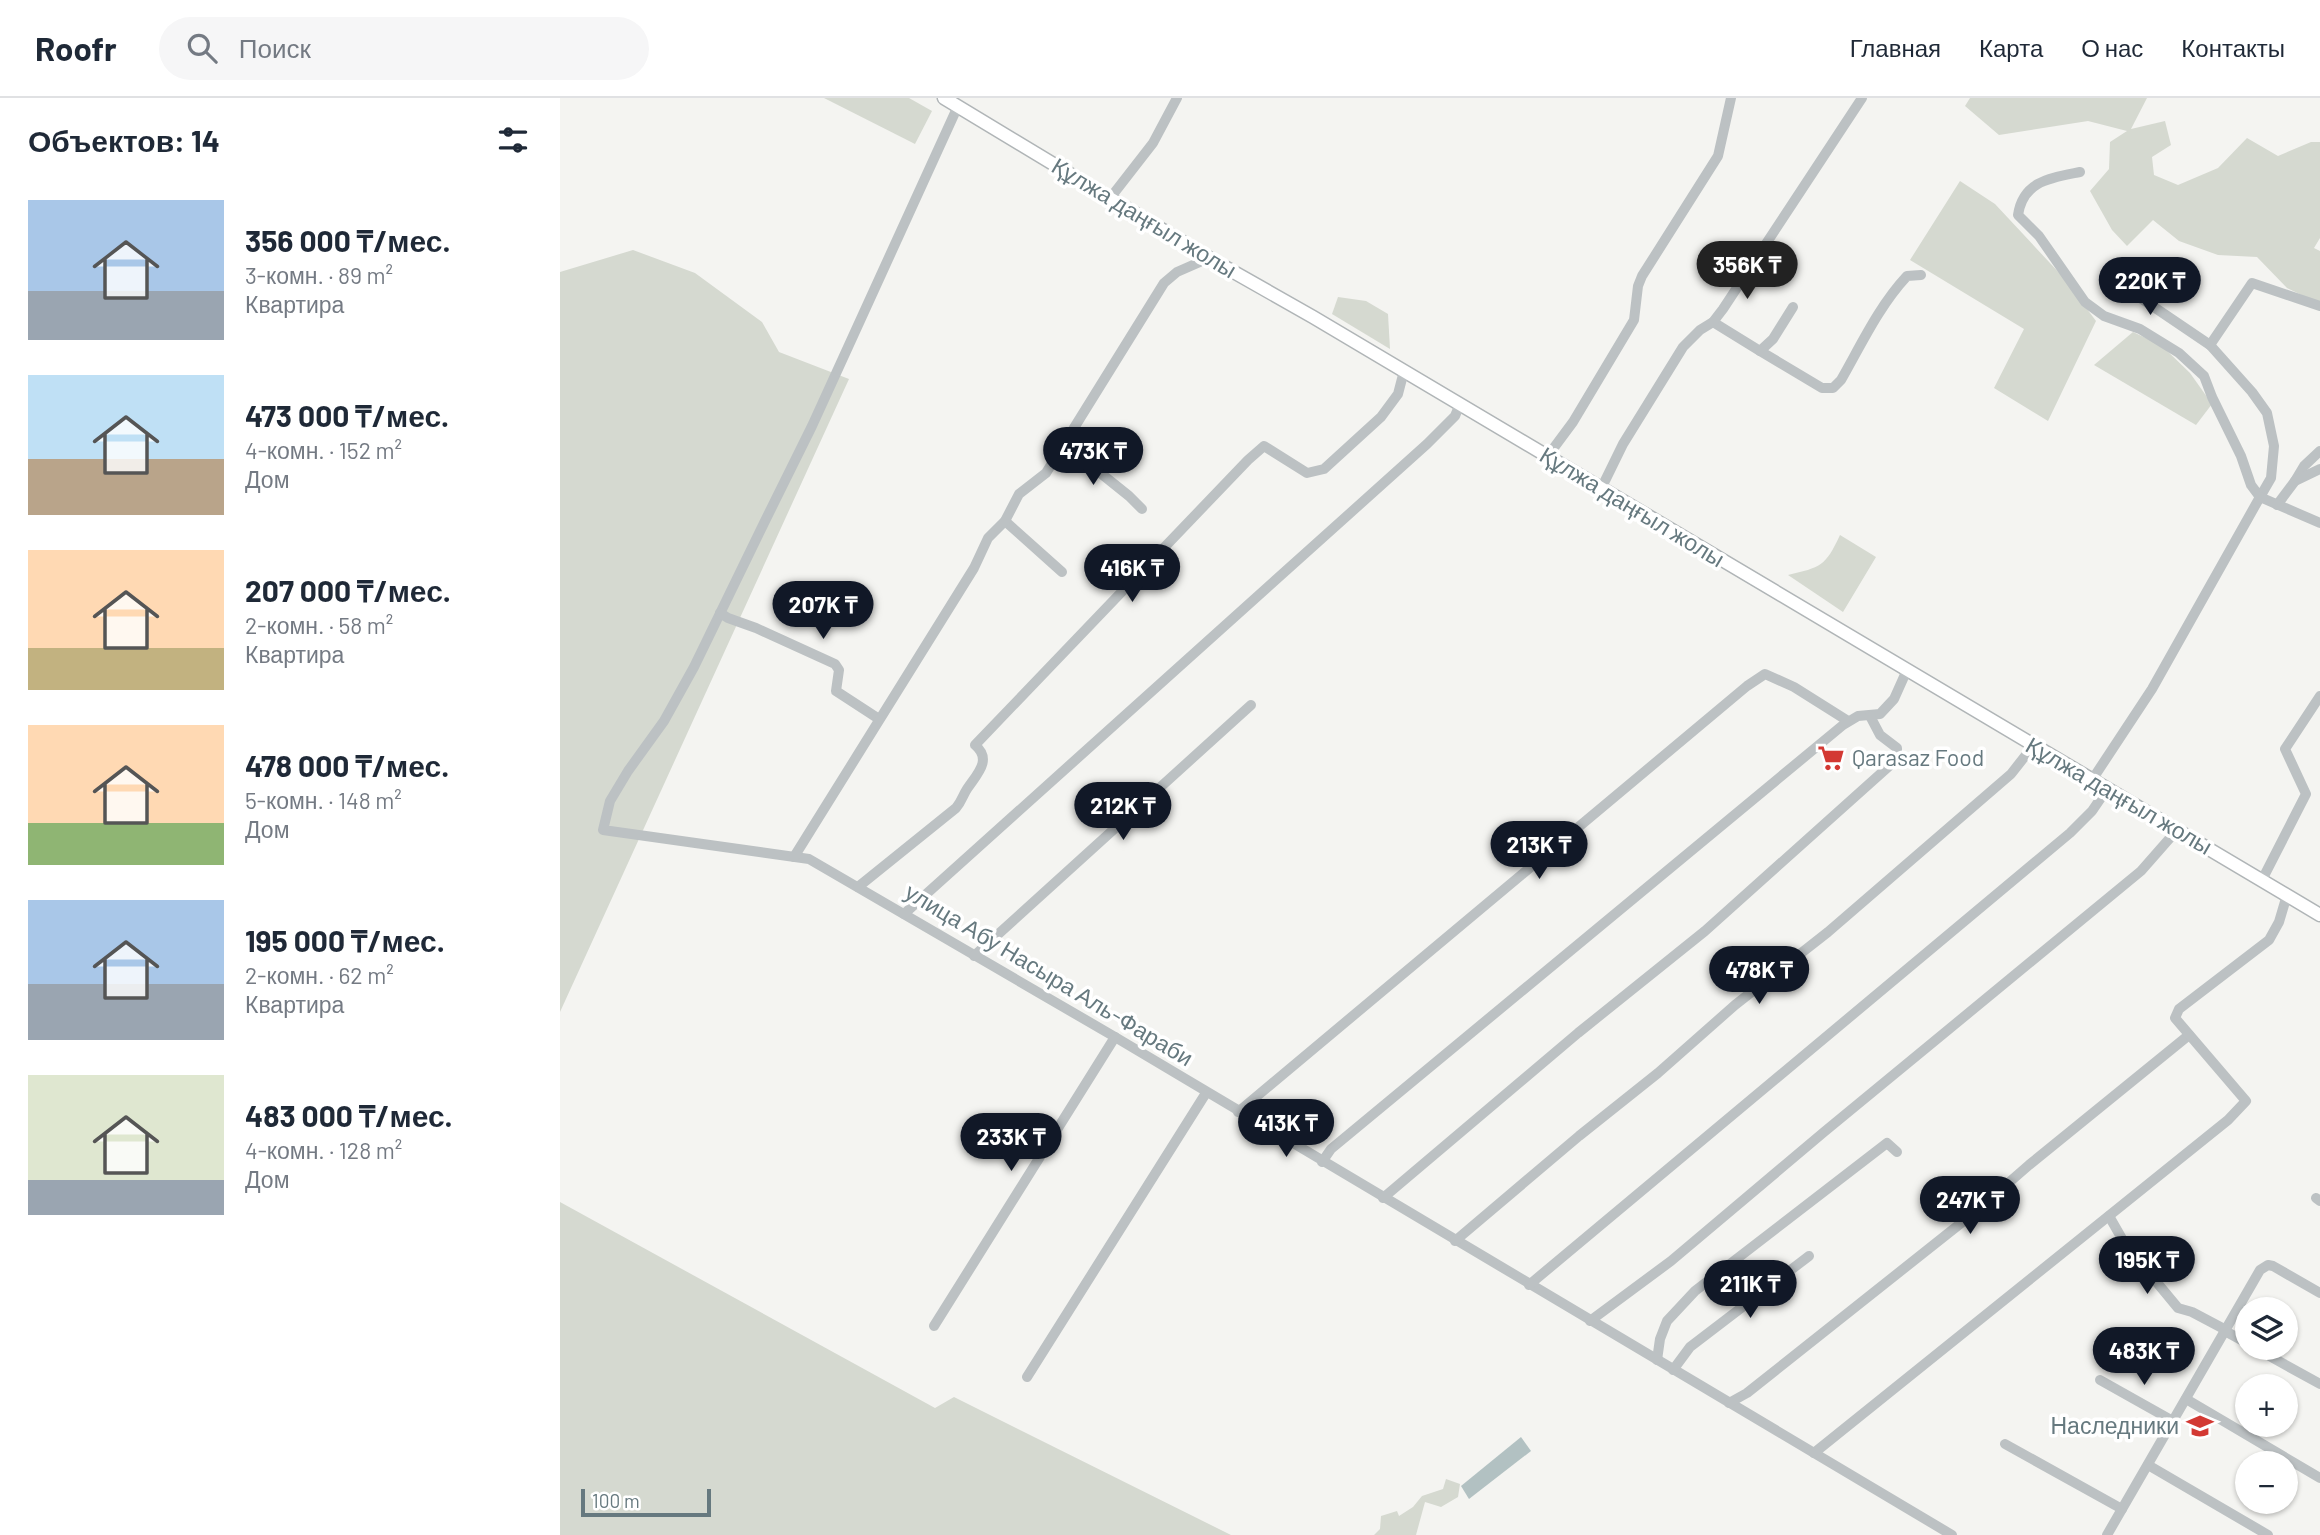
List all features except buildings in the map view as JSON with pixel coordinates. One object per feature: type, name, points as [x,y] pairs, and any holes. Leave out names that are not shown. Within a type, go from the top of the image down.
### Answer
[{"type":"main road","name":"Құлжа даңғыл жолы","points":[[944,98],[1209,258],[2320,915]]},
{"type":"street","points":[[1111,197],[1153,143],[1177,98]]},
{"type":"street","points":[[1547,457],[1573,422],[1634,320],[1638,286],[1642,276],[1718,156],[1731,98]]},
{"type":"street","points":[[1601,489],[1623,444],[1683,347],[1700,330],[1713,322],[1862,98]]},
{"type":"street","points":[[879,719],[836,691],[839,670],[835,664],[720,613],[812,426],[958,106]]},
{"type":"street","points":[[2080,172],[2035,184],[2020,200],[2018,215],[2039,236],[2085,302],[2104,316],[2140,329],[2179,353],[2204,376],[2241,456],[2251,485],[2260,498],[2320,523]]},
{"type":"street","points":[[794,857],[974,568],[988,538],[1005,521],[1019,494],[1046,473],[1168,277],[1209,258]]},
{"type":"street","points":[[1713,322],[1822,388],[1833,388],[1841,380],[1896,288],[1907,276],[1921,275]]},
{"type":"street","points":[[2092,780],[2152,689],[2271,478],[2274,446],[2267,413],[2210,345],[2117,282]]},
{"type":"street","points":[[2210,345],[2252,283],[2320,306]]},
{"type":"street","points":[[1760,351],[1773,339],[1793,307]]},
{"type":"street","points":[[858,887],[956,808],[982,769],[983,757],[975,745],[1248,460],[1264,446],[1307,473],[1324,469],[1381,417],[1398,394],[1404,372]]},
{"type":"street","points":[[904,914],[1427,444],[1455,416],[1460,404]]},
{"type":"street","points":[[1063,443],[1129,495],[1142,509]]},
{"type":"street","points":[[2277,505],[2304,466],[2320,451]]},
{"type":"street","points":[[2295,481],[2320,469]]},
{"type":"street","points":[[1005,521],[1062,572]]},
{"type":"street","name":"улица Абу Насыра Аль-Фараби","points":[[720,613],[664,721],[610,801],[603,830],[809,859],[1115,1037],[1952,1535]]},
{"type":"street","points":[[1322,1162],[1331,1149],[1848,721],[1858,716],[1881,714],[1899,691],[1907,670]]},
{"type":"street","points":[[1238,1112],[1746,686],[1765,674],[1794,687],[1848,721]]},
{"type":"street","points":[[2262,880],[2306,794],[2286,749],[2320,696]]},
{"type":"street","points":[[974,956],[1251,705]]},
{"type":"street","points":[[1383,1198],[1578,1033],[1705,931],[1897,759],[1897,748],[1880,735],[1870,716]]},
{"type":"street","points":[[1455,1241],[1658,1073],[1735,1005],[1828,932],[2011,774],[2032,746]]},
{"type":"street","points":[[1529,1285],[2070,833],[2092,811],[2107,789]]},
{"type":"street","points":[[1590,1321],[1671,1261],[2141,872],[2177,830]]},
{"type":"street","points":[[1814,1453],[1880,1403],[1984,1315],[2228,1120],[2246,1101],[2175,1018],[2179,1009],[2269,940],[2279,922],[2287,895]]},
{"type":"street","points":[[1729,1403],[1782,1366],[1975,1212],[2189,1035]]},
{"type":"street","points":[[934,1326],[1115,1037]]},
{"type":"street","points":[[1027,1377],[1206,1093]]},
{"type":"street","points":[[1657,1360],[1660,1339],[1667,1321],[1695,1291],[1745,1255],[1769,1233],[1886,1143],[1897,1152]]},
{"type":"street","points":[[2109,1216],[2125,1244],[2178,1308],[2192,1312],[2235,1336]]},
{"type":"street","points":[[1673,1370],[1690,1346],[1809,1256]]},
{"type":"street","points":[[2108,1535],[2263,1267],[2273,1266],[2320,1293]]},
{"type":"street","points":[[2277,1360],[2320,1384]]},
{"type":"street","points":[[2100,1380],[2174,1421]]},
{"type":"street","points":[[2186,1399],[2320,1478]]},
{"type":"street","points":[[2005,1444],[2122,1509]]},
{"type":"street","points":[[2148,1465],[2268,1535]]},
{"type":"shaded area","points":[[824,98],[909,98],[932,111],[915,144]]},
{"type":"shaded area","points":[[1970,98],[2147,98],[2131,129],[2165,121],[2171,145],[2152,157],[2154,175],[2178,185],[2218,168],[2247,138],[2278,156],[2311,142],[2320,142],[2320,238],[2314,248],[2320,251],[2320,304],[2287,288],[2257,257],[2218,255],[2179,241],[2153,220],[2127,246],[2112,230],[2090,191],[2109,169],[2110,142],[2127,131],[2088,121],[1999,135],[1965,106]]},
{"type":"shaded area","points":[[1960,181],[1995,204],[2063,277],[2096,321],[2048,421],[1994,388],[2024,329],[1910,260]]},
{"type":"shaded area","points":[[633,250],[695,273],[762,322],[779,352],[849,379],[560,1012],[560,272]]},
{"type":"shaded area","points":[[1338,297],[1366,301],[1388,314],[1390,349],[1332,314]]},
{"type":"shaded area","points":[[2133,332],[2161,345],[2190,373],[2212,404],[2196,425],[2094,365]]},
{"type":"shaded area","points":[[1840,535],[1876,557],[1843,612],[1788,575],[1821,564]]},
{"type":"shaded area","points":[[560,1202],[935,1408],[954,1397],[1231,1535],[560,1535]]},
{"type":"shaded area","points":[[1521,1437],[1531,1451],[1469,1499],[1461,1486]]},
{"type":"shaded area","points":[[1446,1479],[1460,1484],[1458,1497],[1441,1507],[1425,1502],[1416,1535],[1374,1535],[1380,1529],[1381,1516],[1397,1511],[1399,1516],[1413,1507],[1422,1496],[1443,1489]]},
{"type":"place","name":"Qarasaz Food","points":[[1831,758]]},
{"type":"place","name":"Наследники","points":[[2200,1426]]}]
